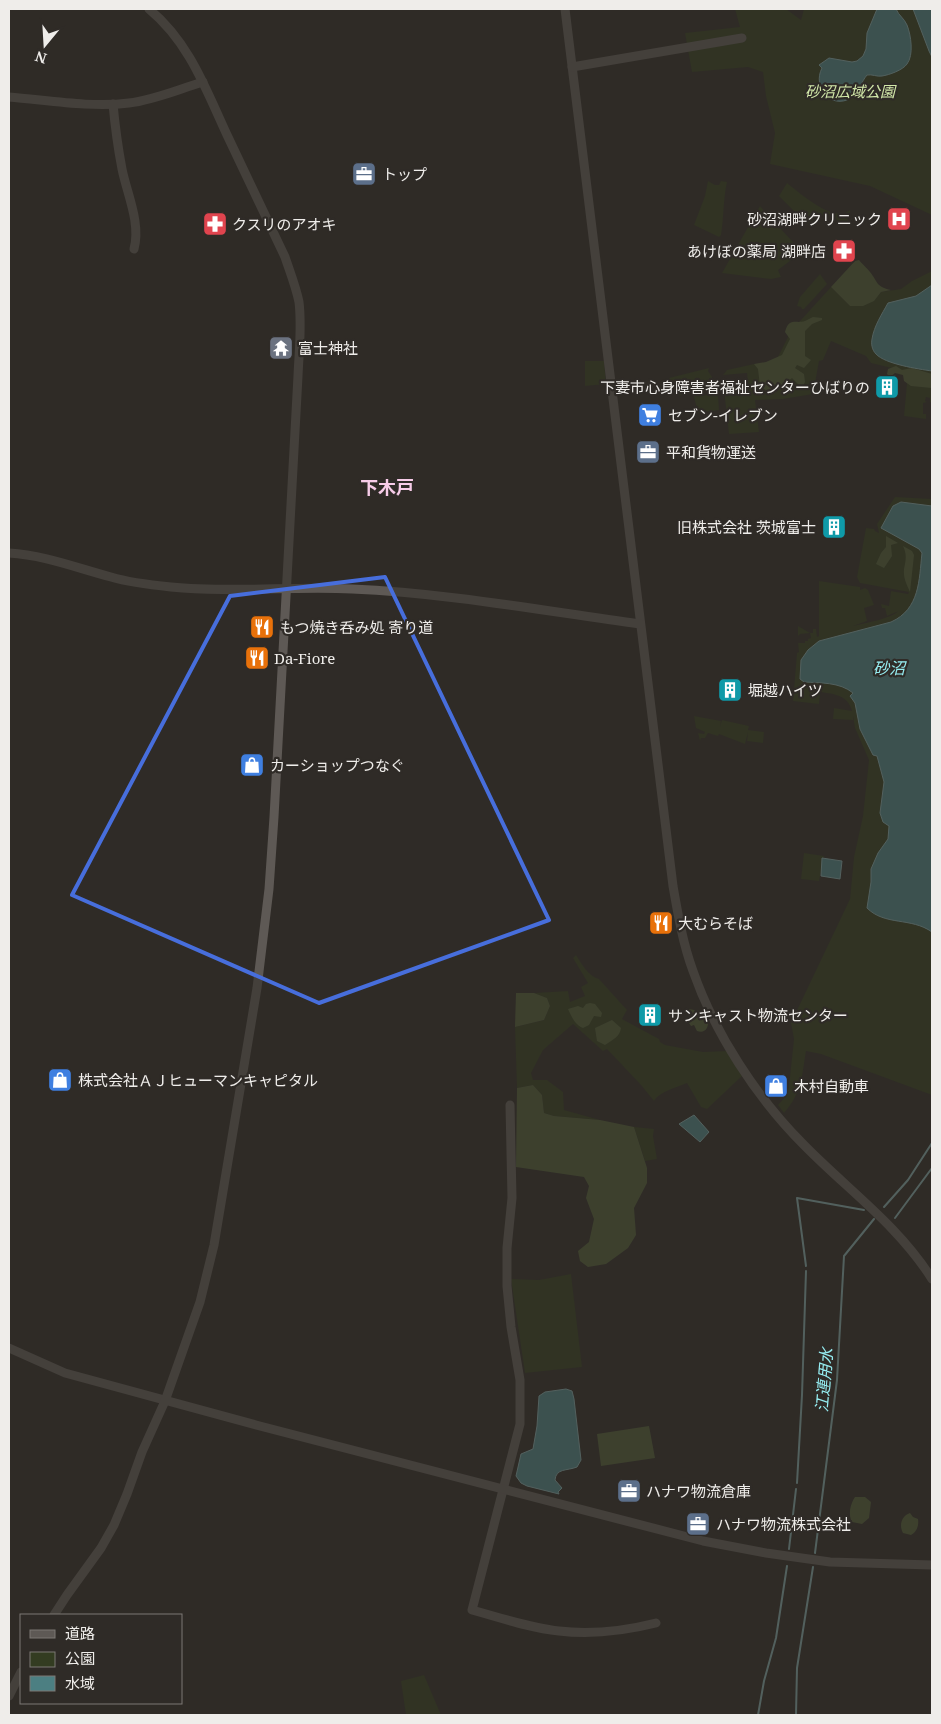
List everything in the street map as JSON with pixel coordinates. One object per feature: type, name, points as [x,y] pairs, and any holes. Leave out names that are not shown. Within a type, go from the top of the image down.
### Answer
[{"type":"street","points":[[55,1614],[110,1533],[165,1401],[200,1302],[214,1245],[257,988],[269,889],[301,327],[299,302],[294,280],[285,257],[203,82],[187,51],[170,29],[149,9]]},
{"type":"street","points":[[565,9],[674,896],[683,940],[709,1008],[733,1053],[767,1103],[804,1145],[894,1229],[913,1251],[932,1279]]},
{"type":"street","points":[[572,67],[742,38]]},
{"type":"street","points":[[9,97],[113,104],[130,103],[150,99],[203,82]]},
{"type":"street","points":[[113,104],[122,170],[134,222],[136,238],[134,249]]},
{"type":"street","points":[[9,553],[46,558],[113,578],[152,585],[209,589],[350,589],[413,593],[640,624]]},
{"type":"street","points":[[510,1106],[512,1198],[507,1248],[507,1286],[510,1327],[520,1380],[520,1424],[472,1610],[529,1626],[559,1631],[602,1633],[656,1623]]},
{"type":"street","points":[[9,1348],[65,1373],[165,1401],[702,1541],[830,1562],[932,1566]]},
{"type":"street","points":[[9,1696],[20,1674]]},
{"type":"highlighted area","points":[[385,577],[549,920],[319,1003],[72,895],[230,596]]},
{"type":"green space","name":"砂沼広域公園","points":[[735,9],[786,9],[801,20],[804,9],[932,9],[932,215],[870,186],[770,164],[775,133],[766,96],[763,72],[748,67],[692,72],[685,33],[740,27]]},
{"type":"green space","points":[[708,181],[715,185],[719,185],[721,181],[727,182],[722,229],[719,237],[694,225],[705,196]]},
{"type":"green space","points":[[787,183],[808,200],[826,210],[843,213],[850,210],[850,215],[847,219],[849,221],[845,225],[826,212],[810,227],[779,196]]},
{"type":"green space","points":[[760,206],[802,252],[778,270],[781,277],[771,279],[722,273]]},
{"type":"green space","points":[[859,260],[880,286],[891,290],[881,292],[874,301],[863,306],[850,306],[831,287],[855,261]]},
{"type":"green space","points":[[932,271],[932,403],[930,398],[926,397],[925,401],[927,402],[923,403],[923,414],[926,414],[926,419],[904,416],[908,372],[871,363],[866,356],[831,341],[823,360],[819,361],[813,394],[783,399],[755,400],[759,432],[729,434],[724,390],[748,384],[747,373],[723,375],[727,370],[754,364],[773,363],[791,331],[831,287],[850,306],[864,304],[873,300],[881,292],[901,289]]},
{"type":"green space","points":[[820,274],[827,284],[804,309],[797,306],[800,297]]},
{"type":"green space","points":[[813,317],[822,318],[822,320],[812,324],[805,331],[805,356],[811,360],[804,368],[797,365],[795,368],[804,374],[805,382],[802,388],[792,378],[778,390],[771,389],[767,391],[760,386],[758,369],[754,364],[766,362],[782,355],[790,339],[785,332],[789,324],[802,322]]},
{"type":"green space","points":[[585,361],[604,361],[606,384],[585,386]]},
{"type":"green space","points":[[896,366],[902,370],[912,368],[932,374],[932,388],[911,386],[904,381],[903,375],[895,373],[890,377],[887,374],[888,369]]},
{"type":"green space","points":[[709,368],[708,371],[712,377],[712,387],[715,389],[701,392],[702,396],[716,393],[718,395],[719,410],[698,413],[693,393],[676,396],[669,378]]},
{"type":"green space","points":[[895,497],[932,499],[932,1095],[821,1054],[806,1051],[798,1091],[784,1113],[778,1105],[786,1096],[789,1086],[794,1039],[791,1023],[850,899],[854,857],[863,816],[869,760],[855,728],[853,716],[853,720],[833,719],[834,708],[852,711],[844,698],[820,692],[819,704],[793,701],[797,653],[799,652],[798,643],[808,641],[811,638],[810,633],[813,633],[813,629],[816,629],[817,637],[819,636],[819,581],[860,587],[860,590],[865,588],[868,590],[874,605],[864,608],[867,621],[853,626],[880,620],[898,612],[887,616],[885,608],[882,608],[881,604],[889,606],[891,591],[908,594],[909,592],[860,583],[857,577],[866,528],[874,529],[879,533],[877,524]]},
{"type":"green space","points":[[886,536],[898,543],[891,545],[892,556],[884,568],[876,564],[886,547]]},
{"type":"green space","points":[[903,546],[912,551],[914,555],[910,592],[904,575],[906,557]]},
{"type":"green space","points":[[798,626],[810,633],[798,636]]},
{"type":"green space","points":[[694,716],[721,721],[720,727],[722,720],[749,726],[748,730],[764,732],[763,743],[747,741],[748,732],[745,744],[719,734],[718,736],[708,733],[700,741],[698,733],[704,734],[705,732],[696,728]]},
{"type":"green space","points":[[804,853],[824,856],[819,881],[801,879]]},
{"type":"green space","points":[[576,955],[588,972],[599,979],[627,1010],[622,1019],[659,1039],[665,1045],[703,1052],[727,1051],[742,1076],[707,1109],[701,1107],[687,1083],[664,1092],[654,1101],[607,1049],[603,1051],[573,1024],[543,1050],[531,1073],[533,1080],[547,1080],[563,1092],[564,1110],[600,1120],[554,1116],[544,1113],[542,1095],[533,1085],[517,1088],[515,1027],[544,1020],[550,1006],[547,998],[534,993],[568,991],[570,1002],[585,996],[581,987],[588,983],[573,958]]},
{"type":"green space","points":[[516,993],[534,993],[547,998],[550,1006],[544,1020],[515,1027]]},
{"type":"green space","points":[[586,1004],[595,1004],[602,1013],[601,1017],[594,1016],[589,1025],[583,1028],[575,1022],[568,1009],[578,1006],[583,1008]]},
{"type":"green space","points":[[689,1009],[704,1012],[704,1017],[708,1019],[705,1031],[697,1031],[694,1025],[691,1026],[689,1023],[693,1016],[687,1012]]},
{"type":"green space","points":[[612,1020],[621,1028],[619,1034],[605,1045],[597,1041],[595,1028]]},
{"type":"green space","points":[[533,1085],[542,1095],[544,1113],[554,1116],[600,1120],[634,1127],[647,1168],[647,1183],[634,1208],[636,1235],[628,1248],[606,1264],[588,1267],[580,1261],[578,1251],[589,1242],[594,1219],[586,1198],[589,1186],[584,1177],[516,1167],[517,1088]]},
{"type":"green space","points":[[634,1127],[654,1129],[653,1136],[657,1159],[645,1161]]},
{"type":"green space","points":[[571,1274],[582,1367],[525,1373],[511,1279],[539,1280]]},
{"type":"green space","points":[[649,1426],[655,1458],[601,1466],[597,1434]]},
{"type":"green space","points":[[855,1497],[865,1497],[871,1502],[869,1518],[862,1524],[852,1522],[850,1516],[850,1510]]},
{"type":"green space","points":[[910,1513],[918,1519],[918,1526],[911,1535],[903,1533],[901,1527],[903,1519]]},
{"type":"green space","points":[[424,1675],[441,1715],[406,1715],[401,1681]]},
{"type":"water","points":[[877,9],[896,9],[906,23],[911,45],[911,56],[907,64],[885,75],[867,75],[851,98],[844,101],[830,99],[822,89],[820,75],[822,68],[819,65],[829,58],[852,62],[857,61],[863,56],[866,49],[867,33]]},
{"type":"water","points":[[913,9],[932,9],[932,57],[929,51]]},
{"type":"water","points":[[932,285],[932,371],[902,366],[880,358],[872,347],[873,334],[888,303],[916,296]]},
{"type":"water","name":"砂沼","points":[[901,502],[932,506],[932,932],[916,924],[890,920],[874,914],[867,908],[871,869],[878,853],[888,839],[889,826],[883,822],[880,813],[884,782],[877,756],[873,755],[860,729],[855,703],[850,696],[853,693],[836,685],[804,682],[800,679],[801,660],[808,650],[819,641],[891,622],[908,610],[913,602],[919,583],[922,553],[919,549],[881,528],[893,506]]},
{"type":"water","points":[[822,858],[842,861],[840,879],[821,876]]},
{"type":"water","points":[[694,1115],[709,1132],[700,1142],[679,1124]]},
{"type":"water","points":[[566,1389],[572,1391],[574,1399],[581,1460],[577,1467],[557,1473],[555,1480],[562,1488],[558,1492],[559,1494],[527,1486],[521,1483],[516,1476],[521,1454],[533,1449],[539,1396],[545,1392]]},
{"type":"waterway","name":"江連用水","points":[[884,1207],[908,1180],[932,1143]]},
{"type":"waterway","points":[[895,1218],[932,1168]]},
{"type":"waterway","points":[[806,1266],[797,1198],[864,1210]]},
{"type":"waterway","name":"江連用水","points":[[815,1553],[837,1380],[844,1256],[874,1219]]},
{"type":"waterway","points":[[797,1483],[806,1271]]},
{"type":"waterway","points":[[789,1549],[796,1489]]},
{"type":"waterway","points":[[758,1715],[764,1681],[776,1638],[787,1566]]},
{"type":"waterway","name":"江連用水","points":[[796,1715],[797,1668],[813,1567]]},
{"type":"place","name":"トップ","points":[[364,174]]},
{"type":"place","name":"砂沼湖畔クリニック","points":[[899,219]]},
{"type":"place","name":"クスリのアオキ","points":[[215,224]]},
{"type":"place","name":"あけぼの薬局 湖畔店","points":[[844,251]]},
{"type":"place","name":"富士神社","points":[[281,348]]},
{"type":"place","name":"下妻市心身障害者福祉センターひばりの","points":[[887,387]]},
{"type":"place","name":"セブン-イレブン","points":[[650,415]]},
{"type":"place","name":"平和貨物運送","points":[[648,452]]},
{"type":"place","name":"旧株式会社 茨城富士","points":[[834,527]]},
{"type":"place","name":"もつ焼き呑み処 寄り道","points":[[262,627]]},
{"type":"place","name":"Da-Fiore","points":[[257,658]]},
{"type":"place","name":"堀越ハイツ","points":[[730,690]]},
{"type":"place","name":"カーショップつなぐ","points":[[252,765]]},
{"type":"place","name":"大むらそば","points":[[661,923]]},
{"type":"place","name":"サンキャスト物流センター","points":[[650,1015]]},
{"type":"place","name":"株式会社ＡＪヒューマンキャピタル","points":[[60,1080]]},
{"type":"place","name":"木村自動車","points":[[776,1086]]},
{"type":"place","name":"ハナワ物流倉庫","points":[[629,1491]]},
{"type":"place","name":"ハナワ物流株式会社","points":[[698,1524]]},
{"type":"district","name":"下木戸","points":[[387,487]]}]
